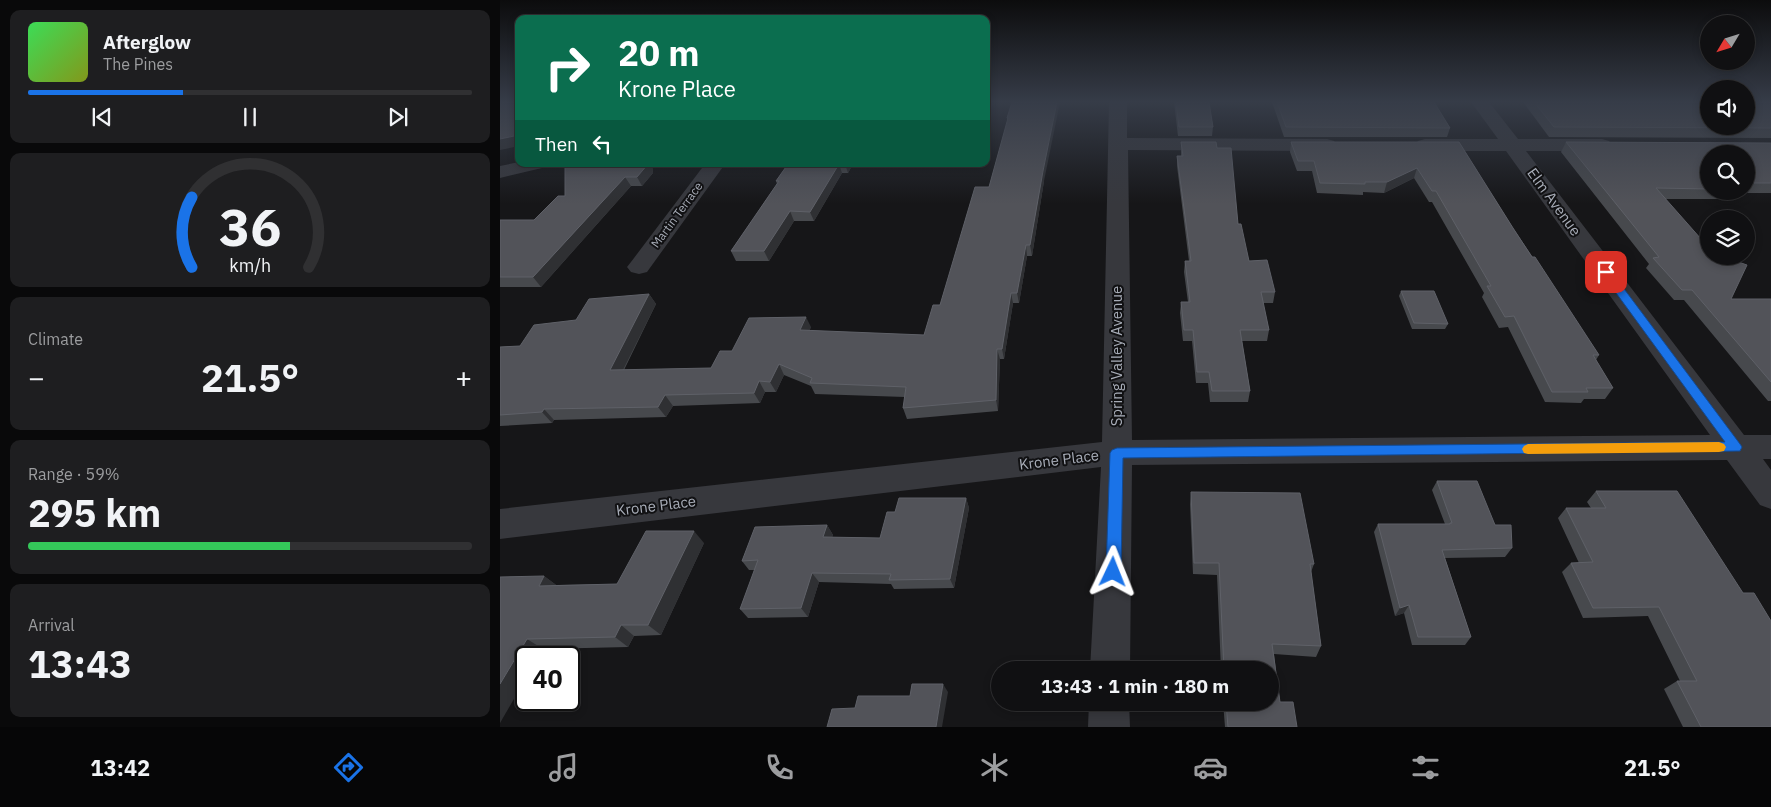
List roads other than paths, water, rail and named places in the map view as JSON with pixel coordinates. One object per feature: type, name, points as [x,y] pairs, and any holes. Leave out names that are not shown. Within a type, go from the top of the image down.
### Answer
[{"type":"street","name":"Spring Valley Avenue","points":[[1110,661],[1117,453],[1118,136]]},
{"type":"street","name":"Elm Avenue","points":[[1505,136],[1771,495]]},
{"type":"street","points":[[1118,144],[1345,145]]},
{"type":"street","points":[[1404,145],[1622,145]]},
{"type":"street","points":[[500,172],[522,167]]},
{"type":"street","name":"Martin Terrace","points":[[639,267],[713,167]]},
{"type":"street","name":"Krone Place","points":[[500,524],[1117,453],[1771,447]]},
{"type":"street","points":[[1109,727],[1110,711]]}]
